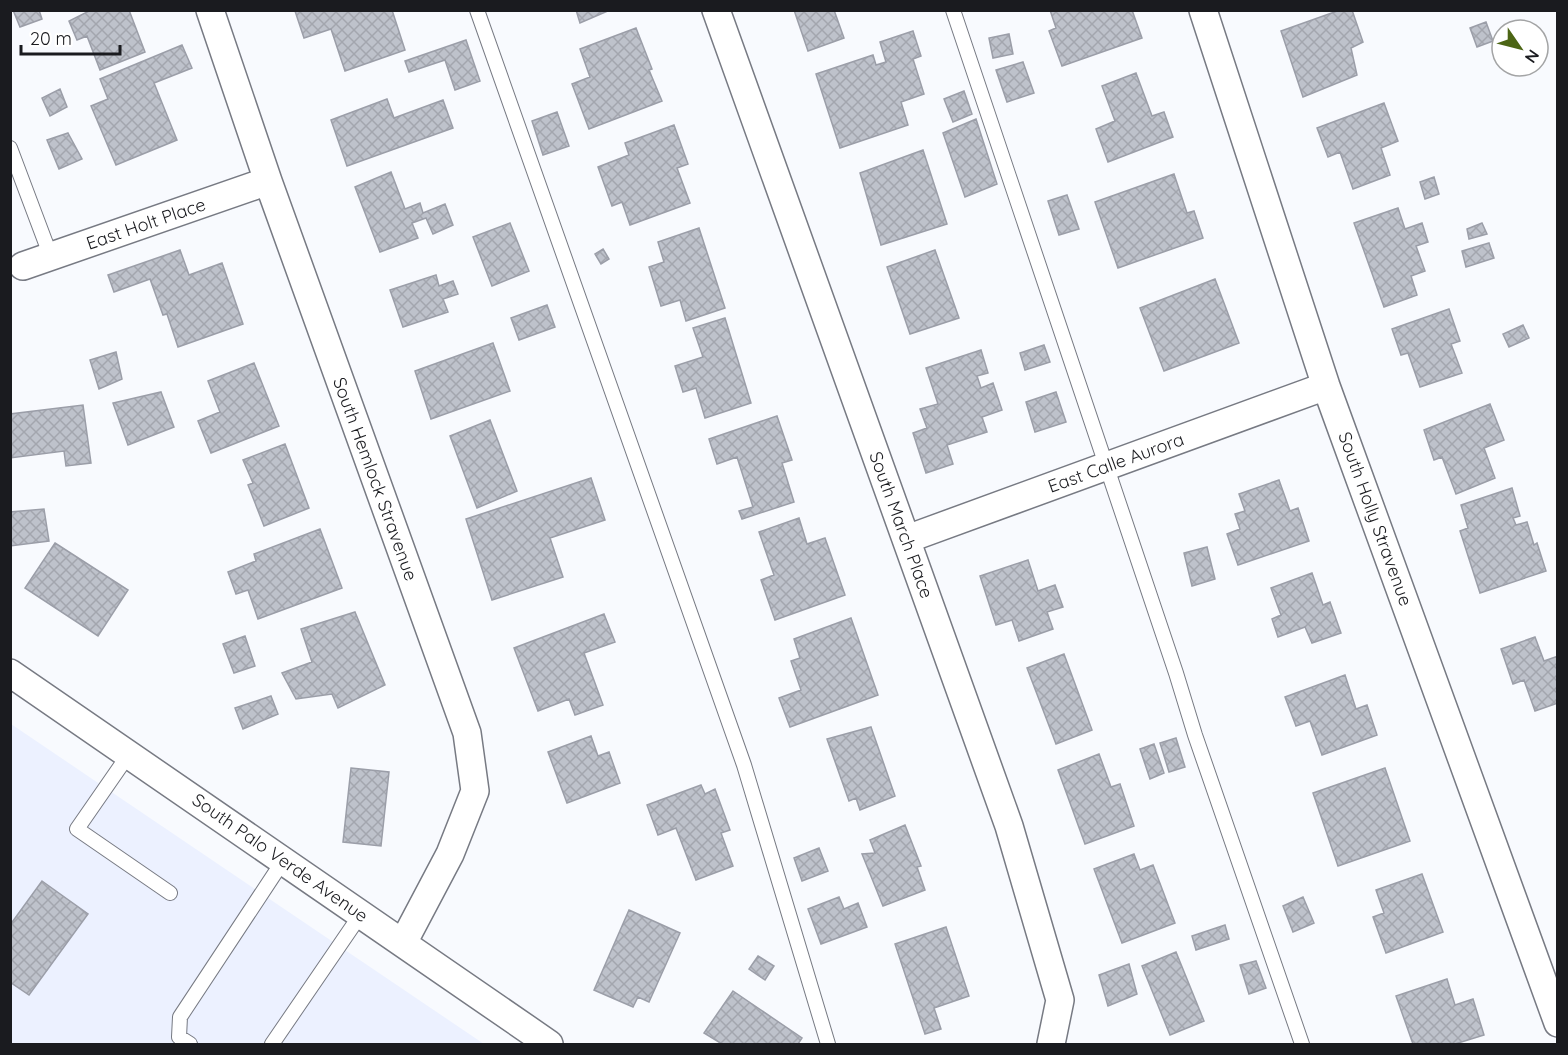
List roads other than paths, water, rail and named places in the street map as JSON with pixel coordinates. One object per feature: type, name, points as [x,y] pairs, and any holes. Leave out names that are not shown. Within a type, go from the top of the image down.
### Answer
[{"type":"street","name":"South Hemlock Stravenue","points":[[210,10],[268,181],[467,733],[475,791],[450,855],[403,943]]},
{"type":"street","name":"South March Place","points":[[716,10],[1009,826],[1060,1000],[1051,1044]]},
{"type":"street","name":"South Holly Stravenue","points":[[1203,10],[1326,386],[1557,1023]]},
{"type":"street","name":"East Holt Place","points":[[23,266],[268,181]]},
{"type":"street","name":"East Calle Aurora","points":[[907,539],[1326,386]]},
{"type":"street","name":"South Palo Verde Avenue","points":[[10,673],[549,1044]]},
{"type":"lane","points":[[477,10],[744,765],[828,1044]]},
{"type":"lane","points":[[953,10],[1195,735],[1302,1044]]},
{"type":"lane","points":[[10,148],[51,257]]},
{"type":"lane","points":[[129,754],[77,830],[170,893]]},
{"type":"lane","points":[[190,1044],[179,1037],[180,1017],[283,861]]},
{"type":"lane","points":[[273,1044],[361,914]]}]
